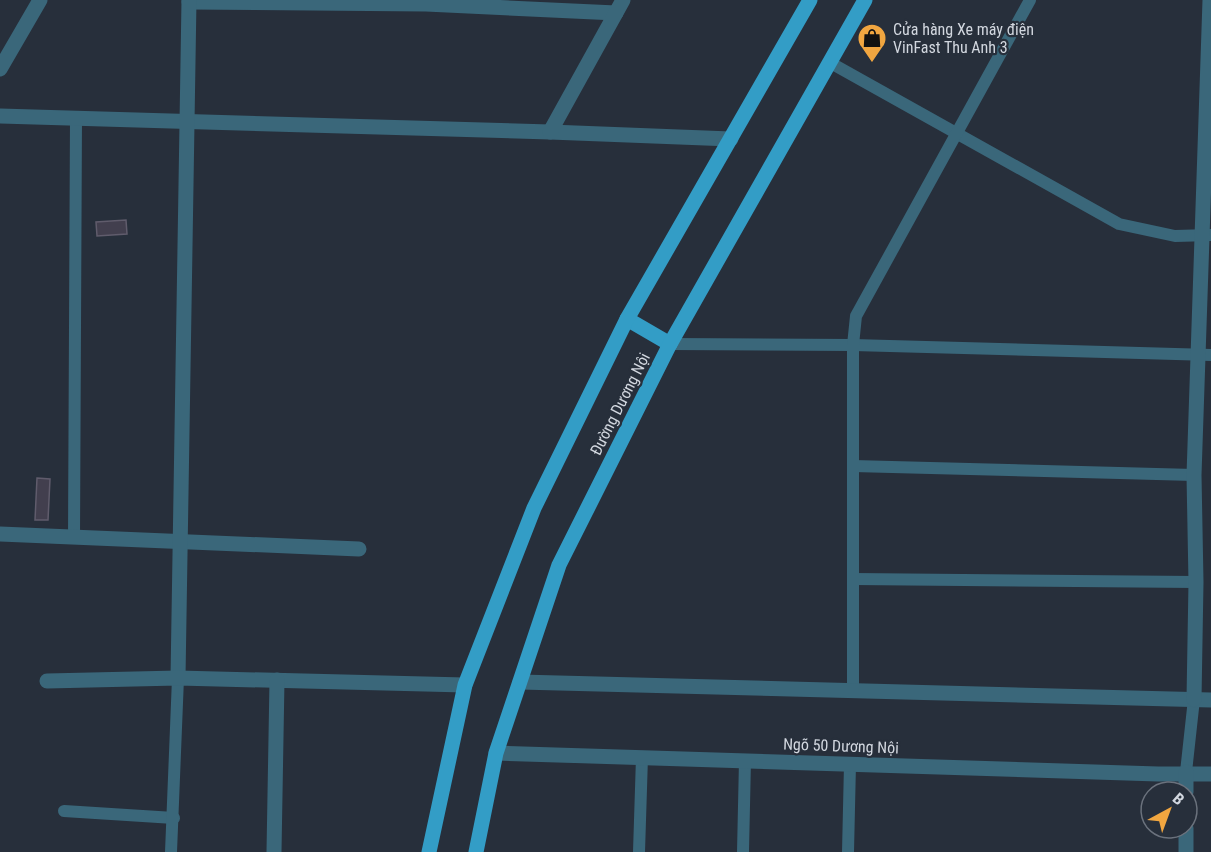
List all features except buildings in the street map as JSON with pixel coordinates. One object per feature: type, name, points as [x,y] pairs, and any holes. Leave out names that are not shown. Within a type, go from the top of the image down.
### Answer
[{"type":"main road","name":"Đường Dương Nội","points":[[429,852],[465,685],[534,508],[627,319],[810,0]]},
{"type":"main road","name":"Đường Dương Nội","points":[[476,852],[496,753],[559,565],[670,344],[865,0]]},
{"type":"main road","points":[[627,319],[670,344]]},
{"type":"street","points":[[0,69],[4,51],[40,0]]},
{"type":"street","points":[[1194,699],[1196,582],[1194,475],[1205,355],[1210,0]]},
{"type":"street","points":[[178,678],[189,1],[620,7],[550,132]]},
{"type":"street","points":[[0,116],[731,139]]},
{"type":"street","points":[[0,534],[359,549]]},
{"type":"street","points":[[47,681],[178,678],[465,685]]},
{"type":"street","points":[[274,852],[277,680]]},
{"type":"street","points":[[520,682],[1211,700]]},
{"type":"street","name":"Ngõ 50 Dương Nội","points":[[496,753],[1211,774]]},
{"type":"street","points":[[1186,772],[1186,780]]},
{"type":"lane","points":[[853,690],[853,345],[856,316],[1030,0]]},
{"type":"lane","points":[[829,62],[1119,224],[1175,236],[1207,235]]},
{"type":"lane","points":[[74,537],[76,118]]},
{"type":"lane","points":[[670,344],[853,345],[1205,355]]},
{"type":"lane","points":[[853,465],[1194,475]]},
{"type":"lane","points":[[853,579],[1196,582]]},
{"type":"lane","points":[[171,852],[178,678]]},
{"type":"lane","points":[[1186,772],[1194,699]]},
{"type":"lane","points":[[639,852],[642,757]]},
{"type":"lane","points":[[743,852],[745,760]]},
{"type":"lane","points":[[848,852],[850,764]]},
{"type":"lane","points":[[64,811],[174,818]]},
{"type":"place","name":"Cửa hàng Xe máy điện VinFast Thu Anh 3","points":[[872,64]]}]
